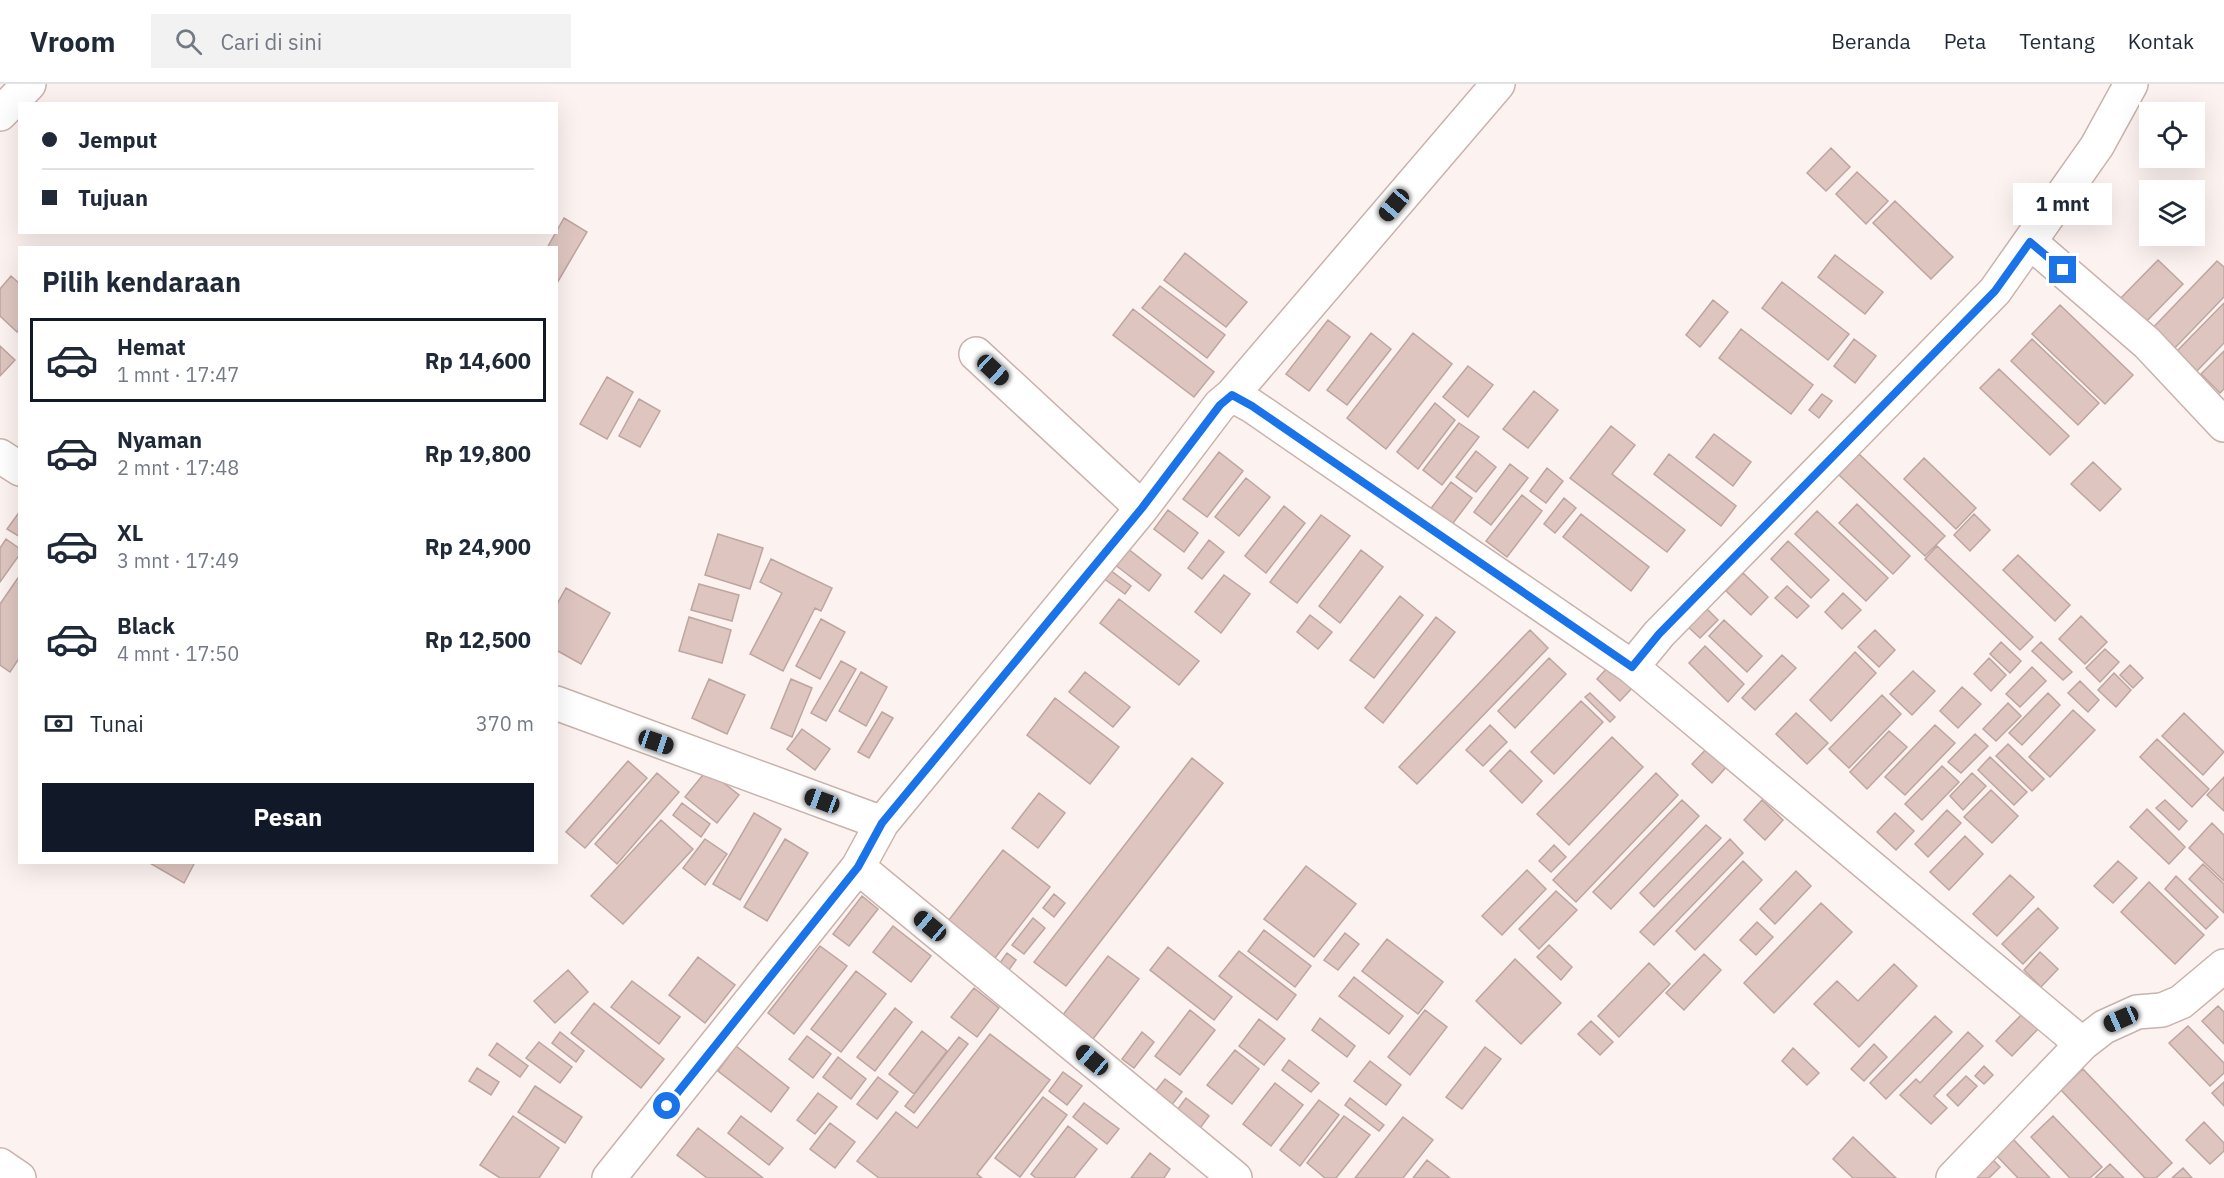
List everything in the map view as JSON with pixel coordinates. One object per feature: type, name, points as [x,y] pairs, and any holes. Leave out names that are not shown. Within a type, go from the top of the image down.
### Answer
[{"type":"street","points":[[0,114],[29,84]]},
{"type":"street","points":[[609,1178],[858,867],[882,823],[1142,508],[1220,405],[1232,395],[1498,84]]},
{"type":"street","points":[[1632,667],[1659,634],[1995,291],[2097,146],[2131,84]]},
{"type":"street","points":[[2030,242],[2147,343],[2224,425]]},
{"type":"street","points":[[976,354],[1142,508]]},
{"type":"street","points":[[1232,395],[1252,406],[1632,667],[2093,1035]]},
{"type":"street","points":[[0,456],[18,468]]},
{"type":"street","points":[[558,704],[635,734],[882,823]]},
{"type":"street","points":[[858,867],[1235,1178]]},
{"type":"street","points":[[1953,1178],[2093,1035],[2137,1012],[2162,1010],[2181,1002],[2224,966]]},
{"type":"street","points":[[0,1165],[19,1178]]},
{"type":"building","points":[[1831,148],[1850,167],[1826,191],[1807,173]]},
{"type":"building","points":[[1857,172],[1888,201],[1866,224],[1836,194]]},
{"type":"building","points":[[1895,201],[1953,257],[1931,279],[1873,223]]},
{"type":"building","points":[[564,218],[587,232],[558,281],[558,246],[548,246],[555,234],[558,234],[558,229]]},
{"type":"building","points":[[1185,253],[1247,302],[1226,327],[1164,280]]},
{"type":"building","points":[[1835,255],[1883,292],[1865,314],[1818,277]]},
{"type":"building","points":[[2158,260],[2183,284],[2140,328],[2115,304]]},
{"type":"building","points":[[2217,261],[2224,267],[2224,297],[2169,354],[2147,334]]},
{"type":"building","points":[[11,276],[18,282],[17,332],[0,316],[0,289]]},
{"type":"building","points":[[1782,282],[1849,334],[1828,360],[1762,308]]},
{"type":"building","points":[[1160,286],[1225,335],[1207,358],[1142,308]]},
{"type":"building","points":[[1713,300],[1728,312],[1700,347],[1686,335]]},
{"type":"building","points":[[2224,303],[2224,343],[2197,371],[2177,351]]},
{"type":"building","points":[[2060,305],[2133,375],[2105,404],[2032,334]]},
{"type":"building","points":[[1133,309],[1214,372],[1194,397],[1113,335]]},
{"type":"building","points":[[1328,320],[1350,337],[1309,391],[1286,374]]},
{"type":"building","points":[[1741,329],[1813,385],[1791,414],[1719,358]]},
{"type":"building","points":[[1371,333],[1391,349],[1347,405],[1327,390]]},
{"type":"building","points":[[1413,333],[1452,364],[1386,449],[1347,418]]},
{"type":"building","points":[[1854,339],[1876,356],[1855,383],[1834,366]]},
{"type":"building","points":[[2032,339],[2099,403],[2078,425],[2011,361]]},
{"type":"building","points":[[0,346],[15,360],[0,376]]},
{"type":"building","points":[[2224,351],[2224,389],[2220,393],[2201,374]]},
{"type":"building","points":[[1468,366],[1493,385],[1468,417],[1443,397]]},
{"type":"building","points":[[1999,369],[2069,436],[2050,455],[1980,388]]},
{"type":"building","points":[[607,377],[633,392],[607,439],[580,424]]},
{"type":"building","points":[[1534,391],[1558,410],[1528,448],[1503,429]]},
{"type":"building","points":[[1822,394],[1832,401],[1819,418],[1809,410]]},
{"type":"building","points":[[639,399],[660,411],[640,447],[619,436]]},
{"type":"building","points":[[1435,403],[1455,420],[1418,469],[1397,452]]},
{"type":"building","points":[[1459,423],[1479,437],[1442,485],[1423,470]]},
{"type":"building","points":[[1611,426],[1635,445],[1612,474],[1685,530],[1667,552],[1570,478]]},
{"type":"building","points":[[1714,434],[1751,462],[1733,486],[1696,457]]},
{"type":"building","points":[[1476,451],[1496,467],[1476,492],[1456,477]]},
{"type":"building","points":[[1219,452],[1243,471],[1207,517],[1183,499]]},
{"type":"building","points":[[1669,454],[1736,506],[1721,526],[1654,474]]},
{"type":"building","points":[[1859,454],[1945,536],[1925,556],[1839,475]]},
{"type":"building","points":[[1924,458],[1976,508],[1956,529],[1904,479]]},
{"type":"building","points":[[2093,462],[2121,489],[2100,511],[2071,484]]},
{"type":"building","points":[[1510,464],[1528,478],[1491,525],[1474,512]]},
{"type":"building","points":[[1547,468],[1563,481],[1546,503],[1530,491]]},
{"type":"building","points":[[1246,478],[1270,497],[1239,536],[1215,517]]},
{"type":"building","points":[[1451,482],[1472,498],[1450,527],[1429,511]]},
{"type":"building","points":[[1522,495],[1542,511],[1507,557],[1486,541]]},
{"type":"building","points":[[1564,498],[1576,508],[1555,533],[1544,524]]},
{"type":"building","points":[[1857,504],[1910,556],[1893,574],[1839,523]]},
{"type":"building","points":[[1284,506],[1305,523],[1266,573],[1245,556]]},
{"type":"building","points":[[1168,510],[1198,533],[1184,552],[1154,529]]},
{"type":"building","points":[[1817,511],[1888,578],[1866,601],[1795,534]]},
{"type":"building","points":[[18,514],[18,536],[7,529]]},
{"type":"building","points":[[1581,514],[1649,567],[1631,591],[1563,537]]},
{"type":"building","points":[[1974,514],[1990,530],[1970,551],[1954,535]]},
{"type":"building","points":[[1321,515],[1350,536],[1297,603],[1270,582]]},
{"type":"building","points":[[718,534],[763,548],[750,589],[705,575]]},
{"type":"building","points":[[6,539],[18,548],[18,557],[0,582],[0,548]]},
{"type":"building","points":[[1209,540],[1224,552],[1202,579],[1188,568]]},
{"type":"building","points":[[1788,541],[1829,580],[1811,598],[1771,559]]},
{"type":"building","points":[[1937,546],[2033,637],[2020,650],[1925,559]]},
{"type":"building","points":[[1127,548],[1161,575],[1149,591],[1114,564]]},
{"type":"building","points":[[1361,550],[1383,567],[1340,623],[1319,606]]},
{"type":"building","points":[[2018,555],[2070,605],[2055,621],[2003,570]]},
{"type":"building","points":[[771,559],[832,588],[821,611],[815,608],[783,671],[750,654],[782,593],[760,582]]},
{"type":"building","points":[[1110,570],[1131,586],[1125,594],[1103,578]]},
{"type":"building","points":[[1743,573],[1768,597],[1751,615],[1726,591]]},
{"type":"building","points":[[1224,575],[1250,594],[1221,633],[1195,612]]},
{"type":"building","points":[[18,578],[18,660],[10,672],[0,665],[0,604]]},
{"type":"building","points":[[699,584],[739,595],[732,621],[691,610]]},
{"type":"building","points":[[1787,586],[1809,606],[1797,618],[1775,598]]},
{"type":"building","points":[[566,588],[610,613],[581,664],[558,651],[558,602]]},
{"type":"building","points":[[1843,593],[1861,610],[1842,629],[1825,612]]},
{"type":"building","points":[[1400,596],[1423,615],[1374,678],[1350,660]]},
{"type":"building","points":[[1119,599],[1199,661],[1179,685],[1100,623]]},
{"type":"building","points":[[1702,604],[1718,620],[1700,638],[1684,623]]},
{"type":"building","points":[[1310,615],[1332,632],[1318,649],[1297,632]]},
{"type":"building","points":[[2081,616],[2107,642],[2085,664],[2059,639]]},
{"type":"building","points":[[689,617],[731,630],[722,663],[679,651]]},
{"type":"building","points":[[1436,617],[1455,632],[1383,723],[1365,708]]},
{"type":"building","points":[[821,619],[845,632],[820,679],[796,666]]},
{"type":"building","points":[[1724,620],[1762,656],[1747,672],[1709,636]]},
{"type":"building","points":[[1530,630],[1548,648],[1417,784],[1399,767]]},
{"type":"building","points":[[1875,630],[1895,650],[1879,667],[1858,647]]},
{"type":"building","points":[[2001,642],[2021,661],[2010,673],[1990,654]]},
{"type":"building","points":[[2041,642],[2072,672],[2063,680],[2032,651]]},
{"type":"building","points":[[1705,646],[1744,684],[1728,702],[1689,663]]},
{"type":"building","points":[[2105,649],[2119,662],[2100,682],[2086,668]]},
{"type":"building","points":[[1855,652],[1876,673],[1831,721],[1810,700]]},
{"type":"building","points":[[1782,655],[1796,668],[1755,710],[1742,698]]},
{"type":"building","points":[[1549,658],[1566,674],[1515,728],[1498,711]]},
{"type":"building","points":[[1989,658],[2006,675],[1991,691],[1974,674]]},
{"type":"building","points":[[841,661],[856,669],[826,721],[811,713]]},
{"type":"building","points":[[1610,665],[1633,687],[1620,701],[1597,679]]},
{"type":"building","points":[[2130,665],[2143,678],[2133,688],[2120,675]]},
{"type":"building","points":[[2032,667],[2046,681],[2020,707],[2006,694]]},
{"type":"building","points":[[1913,671],[1935,691],[1912,715],[1890,694]]},
{"type":"building","points":[[861,672],[887,687],[866,726],[839,711]]},
{"type":"building","points":[[1085,672],[1130,707],[1113,727],[1069,692]]},
{"type":"building","points":[[2114,673],[2131,690],[2116,707],[2098,690]]},
{"type":"building","points":[[709,679],[745,695],[727,734],[692,718]]},
{"type":"building","points":[[791,679],[812,688],[792,737],[771,728]]},
{"type":"building","points":[[2080,681],[2099,700],[2088,712],[2068,693]]},
{"type":"building","points":[[1962,687],[1981,704],[1958,728],[1940,711]]},
{"type":"building","points":[[1590,693],[1615,717],[1610,722],[1585,697]]},
{"type":"building","points":[[2048,693],[2060,705],[2022,745],[2009,733]]},
{"type":"building","points":[[1882,695],[1901,714],[1849,768],[1829,749]]},
{"type":"building","points":[[1055,698],[1119,747],[1090,784],[1027,735]]},
{"type":"building","points":[[1581,701],[1603,722],[1554,774],[1531,752]]},
{"type":"building","points":[[2008,703],[2021,716],[1996,741],[1983,729]]},
{"type":"building","points":[[2073,710],[2095,730],[2050,777],[2029,757]]},
{"type":"building","points":[[882,712],[893,718],[869,758],[858,752]]},
{"type":"building","points":[[1796,713],[1828,743],[1807,764],[1776,734]]},
{"type":"building","points":[[2184,713],[2224,752],[2203,775],[2162,736]]},
{"type":"building","points":[[1490,725],[1507,742],[1483,766],[1466,750]]},
{"type":"building","points":[[1935,725],[1955,743],[1905,795],[1885,777]]},
{"type":"building","points":[[802,729],[830,749],[815,770],[787,749]]},
{"type":"building","points":[[1889,731],[1907,747],[1867,789],[1850,772]]},
{"type":"building","points":[[1975,734],[1988,746],[1961,773],[1948,762]]},
{"type":"building","points":[[1612,737],[1643,767],[1569,845],[1537,814]]},
{"type":"building","points":[[2157,739],[2209,789],[2192,807],[2140,757]]},
{"type":"building","points":[[2008,744],[2044,779],[2032,791],[1996,756]]},
{"type":"building","points":[[1710,745],[1729,764],[1712,783],[1692,764]]},
{"type":"building","points":[[1510,750],[1542,781],[1522,803],[1490,771]]},
{"type":"building","points":[[1990,757],[2027,792],[2014,805],[1978,770]]},
{"type":"building","points":[[1192,758],[1223,783],[1066,986],[1034,962]]},
{"type":"building","points":[[628,761],[647,778],[585,848],[566,832]]},
{"type":"building","points":[[1942,766],[1959,782],[1922,820],[1905,804]]},
{"type":"building","points":[[707,770],[739,795],[717,823],[685,797]]},
{"type":"building","points":[[657,773],[679,792],[617,864],[595,844]]},
{"type":"building","points":[[1656,773],[1678,795],[1576,902],[1553,880]]},
{"type":"building","points":[[1972,773],[1986,786],[1963,810],[1950,796]]},
{"type":"building","points":[[2224,777],[2224,811],[2207,795]]},
{"type":"building","points":[[1991,790],[2018,816],[1992,843],[1964,817]]},
{"type":"building","points":[[1039,793],[1065,813],[1038,848],[1012,828]]},
{"type":"building","points":[[1682,800],[1699,816],[1611,909],[1593,892]]},
{"type":"building","points":[[1762,800],[1783,820],[1765,840],[1744,820]]},
{"type":"building","points":[[2165,800],[2187,821],[2179,830],[2156,808]]},
{"type":"building","points":[[682,803],[710,824],[701,837],[673,815]]},
{"type":"building","points":[[2147,809],[2185,847],[2169,864],[2130,827]]},
{"type":"building","points":[[1947,810],[1961,823],[1928,857],[1915,844]]},
{"type":"building","points":[[754,813],[781,829],[740,900],[713,884]]},
{"type":"building","points":[[1895,813],[1914,831],[1896,850],[1877,832]]},
{"type":"building","points":[[661,820],[693,849],[623,924],[591,896]]},
{"type":"building","points":[[2212,823],[2224,835],[2224,881],[2189,848]]},
{"type":"building","points":[[1706,825],[1721,838],[1654,907],[1640,893]]},
{"type":"building","points":[[1965,836],[1983,854],[1949,890],[1930,872]]},
{"type":"building","points":[[705,839],[727,854],[705,885],[683,868]]},
{"type":"building","points":[[785,839],[808,853],[767,921],[744,907]]},
{"type":"building","points":[[1730,839],[1743,853],[1654,945],[1640,932]]},
{"type":"building","points":[[1554,845],[1566,857],[1551,872],[1539,861]]},
{"type":"building","points":[[1003,850],[1050,887],[995,958],[948,921]]},
{"type":"building","points":[[1743,861],[1762,880],[1695,950],[1676,931]]},
{"type":"building","points":[[2118,861],[2137,878],[2113,903],[2094,886]]},
{"type":"building","points":[[151,864],[194,864],[184,883]]},
{"type":"building","points":[[2203,864],[2224,884],[2224,913],[2189,879]]},
{"type":"building","points":[[1306,866],[1356,904],[1314,957],[1264,919]]},
{"type":"building","points":[[1527,870],[1546,889],[1502,935],[1482,916]]},
{"type":"building","points":[[1796,871],[1811,886],[1775,924],[1760,909]]},
{"type":"building","points":[[2010,875],[2034,897],[1997,936],[1973,914]]},
{"type":"building","points":[[2176,876],[2218,917],[2206,929],[2165,889]]},
{"type":"building","points":[[2149,882],[2204,935],[2175,964],[2121,912]]},
{"type":"building","points":[[1556,891],[1577,910],[1539,949],[1519,929]]},
{"type":"building","points":[[1054,894],[1065,903],[1054,917],[1043,908]]},
{"type":"building","points":[[862,896],[878,909],[849,946],[833,934]]},
{"type":"building","points":[[1821,903],[1852,932],[1774,1013],[1744,983]]},
{"type":"building","points":[[2038,908],[2058,928],[2023,964],[2002,944]]},
{"type":"building","points":[[1033,918],[1045,928],[1024,954],[1012,945]]},
{"type":"building","points":[[1757,922],[1773,937],[1756,955],[1740,940]]},
{"type":"building","points":[[893,926],[931,956],[911,982],[873,952]]},
{"type":"building","points":[[1264,930],[1311,966],[1295,987],[1248,951]]},
{"type":"building","points":[[1345,933],[1359,944],[1338,970],[1324,960]]},
{"type":"building","points":[[1387,939],[1443,982],[1418,1014],[1362,971]]},
{"type":"building","points":[[1549,945],[1572,967],[1561,980],[1537,957]]},
{"type":"building","points":[[820,946],[847,966],[794,1034],[768,1013]]},
{"type":"building","points":[[1168,947],[1232,997],[1214,1020],[1150,970]]},
{"type":"building","points":[[1239,951],[1296,995],[1277,1020],[1219,976]]},
{"type":"building","points":[[2040,952],[2058,969],[2041,987],[2024,970]]},
{"type":"building","points":[[1007,953],[1016,960],[1006,974],[997,967]]},
{"type":"building","points":[[1704,954],[1721,970],[1684,1010],[1666,993]]},
{"type":"building","points":[[1108,956],[1139,979],[1093,1039],[1062,1016]]},
{"type":"building","points":[[698,957],[735,985],[705,1023],[669,995]]},
{"type":"building","points":[[1515,959],[1561,1003],[1521,1044],[1476,1001]]},
{"type":"building","points":[[1649,963],[1670,984],[1619,1037],[1598,1016]]},
{"type":"building","points":[[1894,964],[1917,986],[1859,1047],[1814,1004],[1837,981],[1858,1001]]},
{"type":"building","points":[[568,970],[588,992],[555,1023],[534,1001]]},
{"type":"building","points":[[856,971],[886,994],[841,1052],[811,1029]]},
{"type":"building","points":[[1354,977],[1403,1016],[1389,1034],[1339,996]]},
{"type":"building","points":[[632,981],[680,1017],[659,1044],[611,1007]]},
{"type":"building","points":[[974,988],[999,1008],[977,1037],[951,1017]]},
{"type":"building","points":[[594,1003],[664,1059],[641,1088],[571,1033]]},
{"type":"building","points":[[2218,1006],[2224,1012],[2224,1044],[2202,1021]]},
{"type":"building","points":[[895,1008],[912,1022],[875,1071],[857,1057]]},
{"type":"building","points":[[1190,1010],[1215,1030],[1180,1075],[1155,1056]]},
{"type":"building","points":[[1425,1010],[1447,1027],[1410,1075],[1388,1057]]},
{"type":"building","points":[[2023,1013],[2039,1028],[2012,1056],[1996,1041]]},
{"type":"building","points":[[1935,1016],[1952,1032],[1886,1099],[1870,1083]]},
{"type":"building","points":[[1320,1018],[1355,1046],[1347,1057],[1312,1030]]},
{"type":"building","points":[[1259,1019],[1285,1039],[1264,1065],[1239,1046]]},
{"type":"building","points":[[1591,1021],[1613,1042],[1600,1055],[1578,1034]]},
{"type":"building","points":[[2188,1026],[2224,1063],[2224,1073],[2210,1086],[2169,1043]]},
{"type":"building","points":[[922,1031],[947,1051],[914,1094],[889,1074]]},
{"type":"building","points":[[560,1032],[584,1051],[576,1062],[552,1043]]},
{"type":"building","points":[[1142,1032],[1154,1042],[1134,1068],[1122,1059]]},
{"type":"building","points":[[1968,1032],[1983,1046],[1934,1096],[1947,1108],[1931,1124],[1900,1095],[1916,1079],[1920,1083]]},
{"type":"building","points":[[990,1034],[1050,1080],[977,1174],[982,1178],[879,1178],[857,1161],[896,1112],[917,1128]]},
{"type":"building","points":[[807,1036],[831,1054],[813,1078],[789,1059]]},
{"type":"building","points":[[959,1037],[968,1044],[914,1113],[905,1106]]},
{"type":"building","points":[[539,1042],[572,1067],[560,1083],[526,1058]]},
{"type":"building","points":[[497,1043],[528,1066],[520,1077],[489,1055]]},
{"type":"building","points":[[1874,1044],[1887,1057],[1864,1081],[1851,1069]]},
{"type":"building","points":[[736,1046],[789,1088],[771,1112],[718,1071]]},
{"type":"building","points":[[1485,1047],[1501,1059],[1462,1109],[1446,1097]]},
{"type":"building","points":[[1793,1048],[1819,1073],[1807,1085],[1782,1061]]},
{"type":"building","points":[[1235,1050],[1259,1069],[1232,1104],[1207,1085]]},
{"type":"building","points":[[838,1057],[866,1079],[851,1099],[823,1077]]},
{"type":"building","points":[[1289,1060],[1319,1083],[1311,1092],[1282,1070]]},
{"type":"building","points":[[1370,1061],[1401,1085],[1386,1105],[1354,1081]]},
{"type":"building","points":[[1984,1066],[1993,1075],[1984,1084],[1975,1076]]},
{"type":"building","points":[[477,1068],[499,1082],[491,1095],[469,1081]]},
{"type":"building","points":[[2083,1069],[2172,1163],[2156,1178],[2145,1178],[2061,1090]]},
{"type":"building","points":[[1063,1072],[1082,1086],[1067,1105],[1049,1091]]},
{"type":"building","points":[[1966,1076],[1977,1086],[1958,1106],[1947,1095]]},
{"type":"building","points":[[878,1077],[898,1092],[877,1119],[857,1104]]},
{"type":"building","points":[[1165,1079],[1182,1092],[1166,1112],[1149,1099]]},
{"type":"building","points":[[2224,1082],[2224,1106],[2212,1093]]},
{"type":"building","points":[[1275,1083],[1303,1105],[1271,1146],[1243,1124]]},
{"type":"building","points":[[535,1086],[582,1117],[565,1143],[518,1112]]},
{"type":"building","points":[[818,1093],[837,1107],[815,1134],[797,1120]]},
{"type":"building","points":[[1043,1097],[1067,1115],[1020,1177],[995,1158]]},
{"type":"building","points":[[1186,1098],[1209,1116],[1195,1135],[1172,1117]]},
{"type":"building","points":[[1350,1098],[1384,1125],[1379,1131],[1345,1105]]},
{"type":"building","points":[[1319,1100],[1339,1115],[1300,1166],[1280,1150]]},
{"type":"building","points":[[1084,1103],[1119,1129],[1107,1144],[1073,1117]]},
{"type":"building","points":[[513,1116],[559,1148],[539,1178],[500,1178],[480,1165]]},
{"type":"building","points":[[741,1116],[783,1148],[769,1165],[728,1133]]},
{"type":"building","points":[[1344,1116],[1370,1135],[1336,1178],[1325,1178],[1307,1163]]},
{"type":"building","points":[[2053,1116],[2102,1167],[2090,1178],[2070,1178],[2031,1137]]},
{"type":"building","points":[[1403,1117],[1433,1140],[1403,1178],[1355,1178]]},
{"type":"building","points":[[2204,1122],[2224,1143],[2224,1151],[2210,1164],[2186,1140]]},
{"type":"building","points":[[830,1123],[855,1142],[835,1168],[810,1149]]},
{"type":"building","points":[[1068,1126],[1097,1149],[1074,1178],[1036,1178],[1031,1174]]},
{"type":"building","points":[[698,1128],[763,1178],[707,1178],[677,1155]]},
{"type":"building","points":[[1853,1137],[1896,1178],[1853,1178],[1833,1159]]},
{"type":"building","points":[[2012,1138],[2050,1178],[2018,1178],[1995,1154]]},
{"type":"building","points":[[1984,1151],[2000,1167],[1989,1178],[1976,1178],[1966,1168]]},
{"type":"building","points":[[1150,1153],[1170,1169],[1164,1178],[1131,1178]]},
{"type":"building","points":[[1427,1160],[1450,1178],[1413,1178]]},
{"type":"building","points":[[2110,1164],[2124,1178],[2095,1178]]},
{"type":"building","points":[[2183,1168],[2192,1178],[2172,1178]]},
{"type":"route","points":[[667,1106],[858,867],[882,823],[1142,508],[1220,405],[1232,395],[1252,406],[1632,667],[1659,634],[1995,291],[2030,242],[2063,270]]}]
